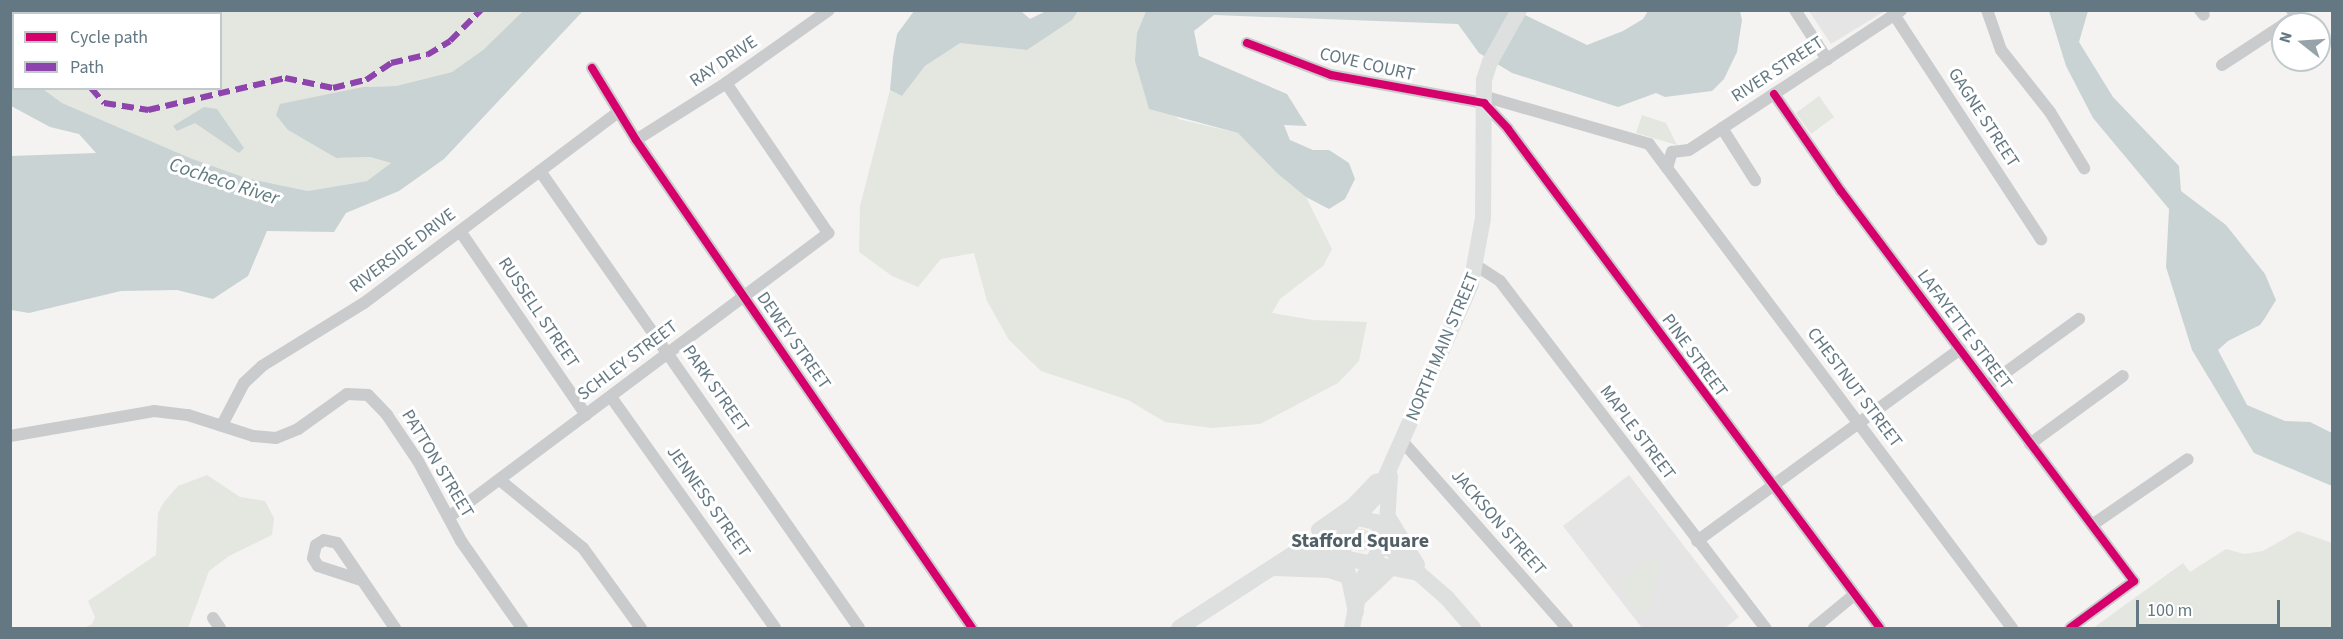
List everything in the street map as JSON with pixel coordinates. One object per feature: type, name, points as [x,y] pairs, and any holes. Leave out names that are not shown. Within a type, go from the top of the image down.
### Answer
[{"type":"main road","name":"NORTH MAIN STREET","points":[[1179,628],[1291,556],[1351,523],[1378,494],[1390,472],[1477,266],[1485,188],[1484,99],[1490,62],[1519,10]]},
{"type":"main road","name":"NORTH MAIN STREET","points":[[1386,538],[1390,472]]},
{"type":"main road","name":"NORTH MAIN STREET","points":[[1291,556],[1300,543],[1351,508],[1390,472]]},
{"type":"main road","points":[[1388,516],[1422,574]]},
{"type":"main road","points":[[1356,613],[1340,543],[1351,523],[1376,522],[1394,551],[1422,574],[1473,628]]},
{"type":"main road","points":[[1356,613],[1361,581],[1386,538]]},
{"type":"main road","points":[[1291,556],[1345,558],[1422,574]]},
{"type":"main road","points":[[1356,613],[1392,567]]},
{"type":"main road","points":[[1274,568],[1329,570],[1347,576]]},
{"type":"street","name":"RAY DRIVE","points":[[636,140],[726,83],[829,10]]},
{"type":"street","points":[[1795,10],[1827,59]]},
{"type":"street","points":[[1987,10],[2001,51],[2050,112],[2084,168]]},
{"type":"street","name":"RIVER STREET","points":[[1672,152],[1684,152],[1898,13]]},
{"type":"street","name":"GAGNE STREET","points":[[1898,13],[2041,239]]},
{"type":"street","points":[[2222,65],[2271,33]]},
{"type":"street","name":"COVE COURT","points":[[1247,42],[1331,75],[1484,99]]},
{"type":"street","name":"DEWEY STREET","points":[[592,68],[636,140],[972,628]]},
{"type":"street","name":"SCHLEY STREET","points":[[449,518],[828,233],[726,83]]},
{"type":"street","name":"LAFAYETTE STREET","points":[[1774,94],[1987,386],[2134,581],[2070,628]]},
{"type":"street","points":[[1484,99],[1672,152],[1667,168]]},
{"type":"street","name":"PINE STREET","points":[[1484,99],[1772,488],[1880,628]]},
{"type":"street","name":"RIVERSIDE DRIVE","points":[[222,425],[244,383],[262,366],[364,303],[618,112]]},
{"type":"street","points":[[1722,128],[1755,180]]},
{"type":"street","points":[[1649,144],[1667,168]]},
{"type":"street","name":"CHESTNUT STREET","points":[[1667,168],[2012,628]]},
{"type":"street","name":"PARK STREET","points":[[540,171],[859,628]]},
{"type":"street","name":"RUSSELL STREET","points":[[460,231],[586,415]]},
{"type":"street","name":"MAPLE STREET","points":[[1477,266],[1500,281],[1765,628]]},
{"type":"street","points":[[1987,386],[2079,320]]},
{"type":"street","points":[[1697,541],[1960,349]]},
{"type":"street","points":[[2030,444],[2123,376]]},
{"type":"street","name":"PATTON STREET","points":[[10,435],[154,411],[222,425],[253,436],[276,438],[298,429],[347,394],[368,395],[387,415],[418,461],[449,518],[522,628]]},
{"type":"street","name":"JENNESS STREET","points":[[611,397],[776,628]]},
{"type":"street","name":"JACKSON STREET","points":[[1403,442],[1567,628]]},
{"type":"street","points":[[2092,525],[2188,459]]},
{"type":"street","points":[[501,481],[583,548],[641,628]]},
{"type":"street","points":[[361,580],[395,628]]},
{"type":"street","points":[[1814,628],[1854,595]]},
{"type":"shaded area","points":[[10,11],[523,11],[483,50],[452,72],[396,86],[363,87],[288,130],[336,158],[370,157],[391,163],[367,181],[308,191],[246,178],[190,158],[62,103],[44,90],[222,90],[222,12],[12,12],[12,51]]},
{"type":"shaded area","points":[[1078,11],[1146,11],[1137,33],[1178,119],[1238,133],[1306,197],[1332,249],[1323,266],[1280,299],[1272,313],[1313,320],[1367,322],[1359,361],[1338,383],[1260,424],[1212,428],[1165,422],[1128,400],[1041,371],[1009,340],[987,301],[974,253],[941,259],[918,287],[892,276],[859,252],[860,206],[890,90],[902,96],[925,66],[960,42],[1027,50],[1072,20]]},
{"type":"shaded area","points":[[1809,11],[1885,11],[1831,44]]},
{"type":"shaded area","points":[[1819,96],[1834,117],[1811,134],[1796,113]]},
{"type":"shaded area","points":[[1642,115],[1666,123],[1677,145],[1636,133]]},
{"type":"shaded area","points":[[207,475],[240,497],[265,501],[274,518],[272,535],[229,556],[209,571],[188,628],[84,628],[92,624],[95,617],[88,601],[156,555],[158,513],[164,502],[178,486]]},
{"type":"shaded area","points":[[1629,475],[1739,617],[1725,628],[1642,628],[1563,526]]},
{"type":"shaded area","points":[[1357,529],[1365,529],[1372,536],[1372,544],[1365,551],[1357,551],[1350,544],[1350,536]]},
{"type":"shaded area","points":[[2298,531],[2332,543],[2332,628],[2093,628],[2183,563],[2190,572],[2226,549],[2244,554],[2263,551]]},
{"type":"shaded area","points":[[1658,554],[1659,569],[1647,615],[1635,610],[1618,582]]},
{"type":"water","name":"Cocheco River","points":[[523,11],[583,11],[444,159],[399,191],[346,213],[334,232],[267,231],[248,276],[213,299],[177,290],[121,291],[29,313],[11,310],[11,156],[96,153],[79,134],[50,127],[11,106],[11,69],[12,90],[44,90],[62,103],[190,158],[246,178],[308,191],[367,181],[391,163],[370,157],[336,158],[288,130],[276,115],[280,104],[363,87],[396,86],[452,72],[483,50]]},
{"type":"water","points":[[914,11],[1021,11],[1030,19],[1046,11],[1078,11],[1072,20],[1027,50],[960,43],[925,66],[902,96],[890,90],[893,57],[897,34]]},
{"type":"water","points":[[1146,11],[1517,11],[1587,45],[1623,31],[1643,19],[1648,11],[1740,11],[1742,20],[1737,52],[1724,79],[1712,91],[1665,97],[1656,93],[1618,107],[1512,73],[1479,53],[1458,24],[1214,15],[1194,31],[1199,56],[1287,94],[1307,126],[1284,125],[1290,140],[1313,150],[1329,150],[1349,163],[1355,179],[1345,199],[1329,209],[1306,197],[1277,173],[1238,133],[1149,109],[1135,61],[1137,33]]},
{"type":"water","points":[[2049,11],[2088,11],[2079,42],[2113,97],[2179,166],[2181,191],[2226,225],[2265,274],[2276,300],[2265,318],[2260,325],[2228,341],[2218,350],[2247,405],[2285,421],[2310,422],[2332,433],[2332,486],[2254,453],[2192,350],[2166,267],[2169,209],[2093,118],[2066,66]]},
{"type":"water","points":[[204,107],[217,109],[244,148],[239,153],[195,123],[177,131],[173,126]]},
{"type":"marked path","points":[[93,90],[104,103],[148,110],[285,78],[333,88],[366,80],[391,63],[427,55],[450,41],[481,10]]},
{"type":"cycle path","points":[[1247,43],[1331,75],[1484,103],[1508,129],[1880,628]]},
{"type":"cycle path","points":[[592,68],[636,140],[972,628]]},
{"type":"cycle path","points":[[1774,94],[1841,191],[2134,581],[2070,628]]},
{"type":"district","name":"Stafford Square","points":[[1360,541]]}]
